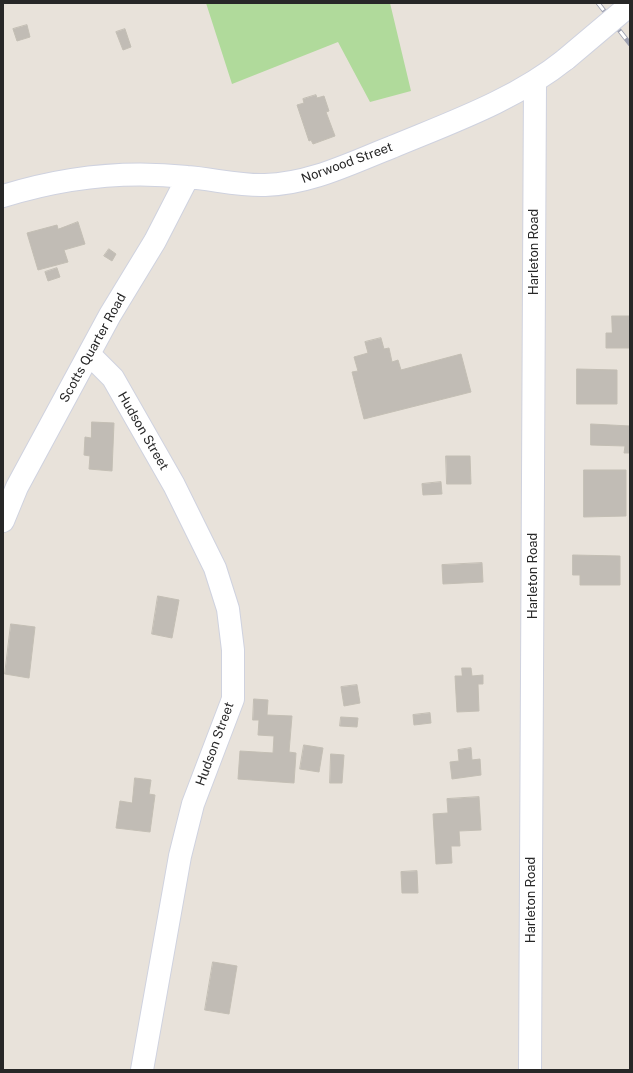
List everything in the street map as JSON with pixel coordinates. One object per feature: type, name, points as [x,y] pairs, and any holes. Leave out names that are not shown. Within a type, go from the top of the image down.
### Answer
[{"type":"street","name":"Norwood Street","points":[[3,196],[49,183],[82,177],[147,174],[264,185],[290,183],[309,178],[341,167],[473,114],[535,82],[566,60],[630,5]]},
{"type":"street","name":"Harleton Road","points":[[530,1070],[535,82]]},
{"type":"street","name":"Scotts Quarter Road","points":[[3,521],[17,487],[110,315],[155,241],[188,177]]},
{"type":"street","name":"Hudson Street","points":[[89,354],[113,378],[144,430],[215,568],[228,610],[233,650],[233,699],[193,804],[181,849],[142,1070]]},
{"type":"green space","points":[[206,3],[390,3],[411,91],[370,102],[338,42],[232,84]]},
{"type":"building","points":[[27,25],[30,37],[17,41],[13,29]]},
{"type":"building","points":[[125,29],[131,47],[123,50],[116,32]]},
{"type":"building","points":[[316,95],[317,98],[324,96],[329,111],[326,112],[335,136],[313,144],[311,140],[309,141],[297,105],[304,103],[303,99]]},
{"type":"building","points":[[78,222],[85,244],[64,250],[68,262],[38,270],[27,233],[57,225],[58,229]]},
{"type":"building","points":[[109,249],[116,254],[112,261],[104,256]]},
{"type":"building","points":[[57,268],[60,277],[48,281],[45,272]]},
{"type":"building","points":[[612,316],[630,316],[630,348],[606,348],[606,333],[612,333]]},
{"type":"building","points":[[381,338],[384,349],[389,348],[392,362],[398,360],[401,370],[461,354],[471,392],[364,419],[352,372],[358,371],[354,357],[368,353],[365,342]]},
{"type":"building","points":[[577,369],[617,370],[617,404],[577,404]]},
{"type":"building","points":[[92,422],[114,423],[112,471],[89,469],[90,456],[84,455],[85,437],[91,438]]},
{"type":"building","points":[[591,424],[630,426],[630,453],[624,453],[625,446],[591,445]]},
{"type":"building","points":[[446,456],[470,456],[471,484],[447,484]]},
{"type":"building","points":[[584,470],[626,470],[626,516],[584,517]]},
{"type":"building","points":[[441,482],[442,494],[423,495],[422,484]]},
{"type":"building","points":[[573,555],[620,556],[620,585],[580,585],[580,575],[573,575]]},
{"type":"building","points":[[482,563],[483,582],[443,584],[442,565]]},
{"type":"building","points":[[158,596],[179,600],[172,638],[152,634]]},
{"type":"building","points":[[11,624],[35,627],[29,678],[5,674]]},
{"type":"building","points":[[462,668],[471,668],[472,676],[483,675],[483,684],[478,684],[479,711],[457,712],[455,676],[462,676]]},
{"type":"building","points":[[357,685],[360,703],[344,706],[341,687]]},
{"type":"building","points":[[254,699],[268,700],[267,715],[292,716],[289,752],[296,753],[294,783],[238,779],[240,751],[273,753],[274,736],[258,735],[259,720],[253,720]]},
{"type":"building","points":[[430,713],[431,723],[414,725],[413,715]]},
{"type":"building","points":[[341,717],[358,718],[357,727],[340,726]]},
{"type":"building","points":[[304,745],[323,748],[319,772],[300,769]]},
{"type":"building","points":[[471,748],[472,760],[480,759],[481,775],[452,779],[450,762],[459,761],[458,750]]},
{"type":"building","points":[[331,754],[344,755],[342,783],[330,783]]},
{"type":"building","points":[[135,778],[151,780],[149,794],[155,795],[150,832],[116,828],[120,801],[132,803]]},
{"type":"building","points":[[479,797],[481,830],[459,831],[460,846],[451,846],[452,863],[436,864],[433,814],[448,813],[447,799]]},
{"type":"building","points":[[417,871],[418,893],[402,893],[401,872]]},
{"type":"building","points":[[213,962],[237,966],[229,1014],[205,1010]]},
{"type":"railway","points":[[598,3],[630,44]]}]
